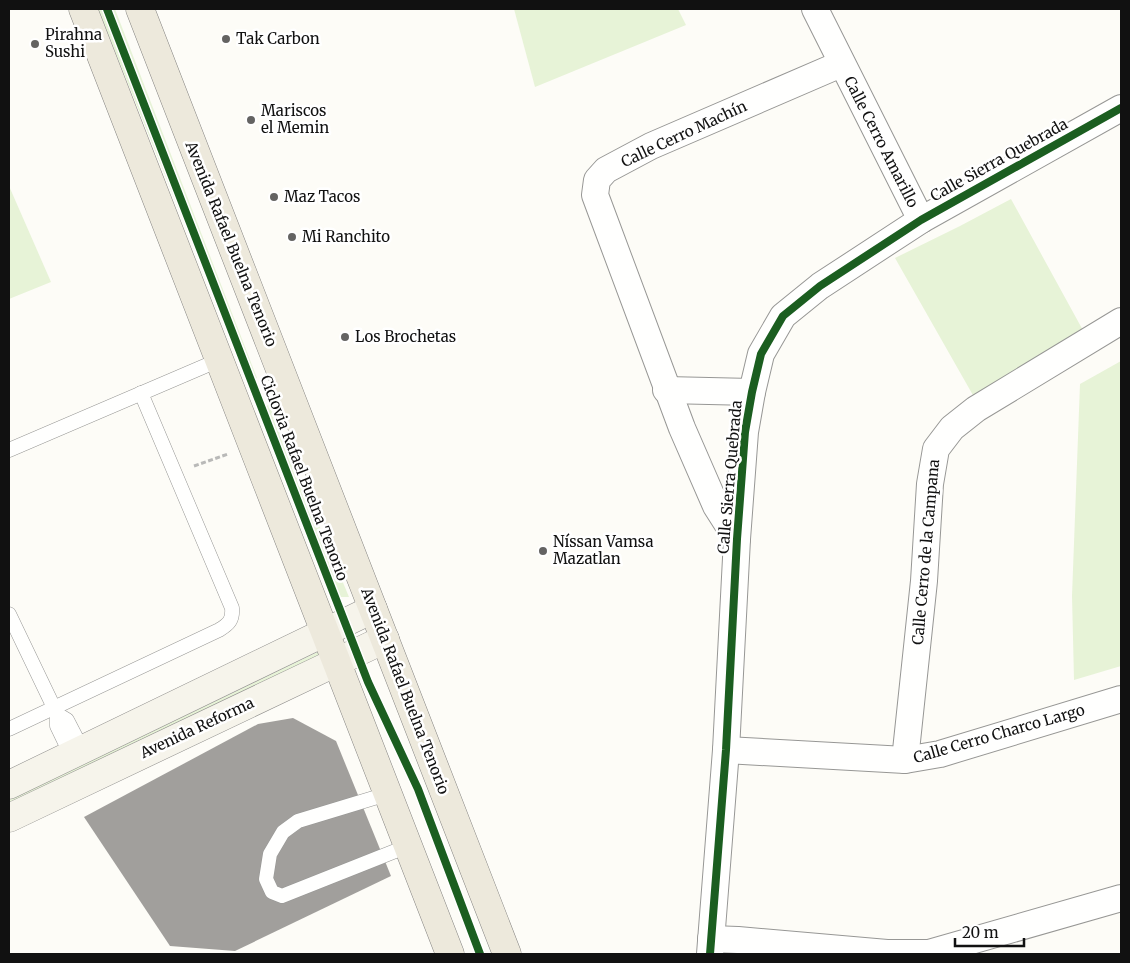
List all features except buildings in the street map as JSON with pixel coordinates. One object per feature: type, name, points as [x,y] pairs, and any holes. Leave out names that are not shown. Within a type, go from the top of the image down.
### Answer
[{"type":"main road","points":[[83,9],[450,954]]},
{"type":"main road","name":"Avenida Rafael Buelna Tenorio","points":[[140,9],[507,954]]},
{"type":"main road","name":"Avenida Reforma","points":[[9,784],[373,609]]},
{"type":"main road","name":"Avenida Reforma","points":[[9,818],[385,639]]},
{"type":"street","name":"Calle Cerro Amarillo","points":[[815,9],[921,220]]},
{"type":"street","name":"Calle Cerro Machín","points":[[737,539],[716,506],[666,390],[595,195],[597,180],[606,170],[652,146],[841,64]]},
{"type":"street","name":"Calle Sierra Quebrada","points":[[710,946],[726,750],[737,539],[745,432],[761,354],[783,316],[820,286],[921,220],[1121,108]]},
{"type":"street","name":"Calle Cerro de la Campana","points":[[906,760],[924,581],[930,484],[936,448],[952,428],[976,409],[1121,321]]},
{"type":"street","points":[[666,390],[752,392]]},
{"type":"street","name":"Calle Cerro Charco Largo","points":[[726,750],[906,760],[940,754],[1121,699]]},
{"type":"street","points":[[710,946],[887,954],[929,953],[1121,898]]},
{"type":"lane","points":[[9,450],[219,360]]},
{"type":"lane","points":[[9,729],[56,711],[230,623],[232,608],[141,393]]},
{"type":"lane","points":[[9,614],[56,711],[67,720],[77,752]]},
{"type":"lane","points":[[387,794],[298,821],[283,832],[270,854],[266,879],[272,892],[282,896],[408,846]]},
{"type":"path","points":[[194,466],[252,445]]},
{"type":"green space","points":[[98,9],[115,9],[257,378],[248,381]]},
{"type":"green space","points":[[514,9],[678,9],[686,25],[535,87]]},
{"type":"green space","points":[[9,186],[51,282],[9,299]]},
{"type":"green space","points":[[1011,199],[1085,334],[974,397],[895,258]]},
{"type":"green space","points":[[1121,361],[1121,666],[1074,680],[1072,596],[1080,384]]},
{"type":"green space","points":[[269,405],[349,597],[338,597],[257,408]]},
{"type":"green space","points":[[322,650],[327,653],[9,809],[9,800]]},
{"type":"cycle path","name":"Ciclovia Rafael Buelna Tenorio","points":[[107,9],[368,682],[418,789],[480,954]]},
{"type":"cycle path","points":[[710,954],[726,750],[737,539],[745,432],[761,354],[783,316],[820,286],[921,220],[1121,108]]},
{"type":"place","name":"Tak Carbon","points":[[226,39]]},
{"type":"place","name":"Pirahna Sushi","points":[[35,44]]},
{"type":"place","name":"Mariscos el Memin","points":[[251,120]]},
{"type":"place","name":"Maz Tacos","points":[[274,197]]},
{"type":"place","name":"Mi Ranchito","points":[[292,237]]},
{"type":"place","name":"Los Brochetas","points":[[345,337]]},
{"type":"place","name":"Níssan Vamsa Mazatlan","points":[[543,551]]}]
